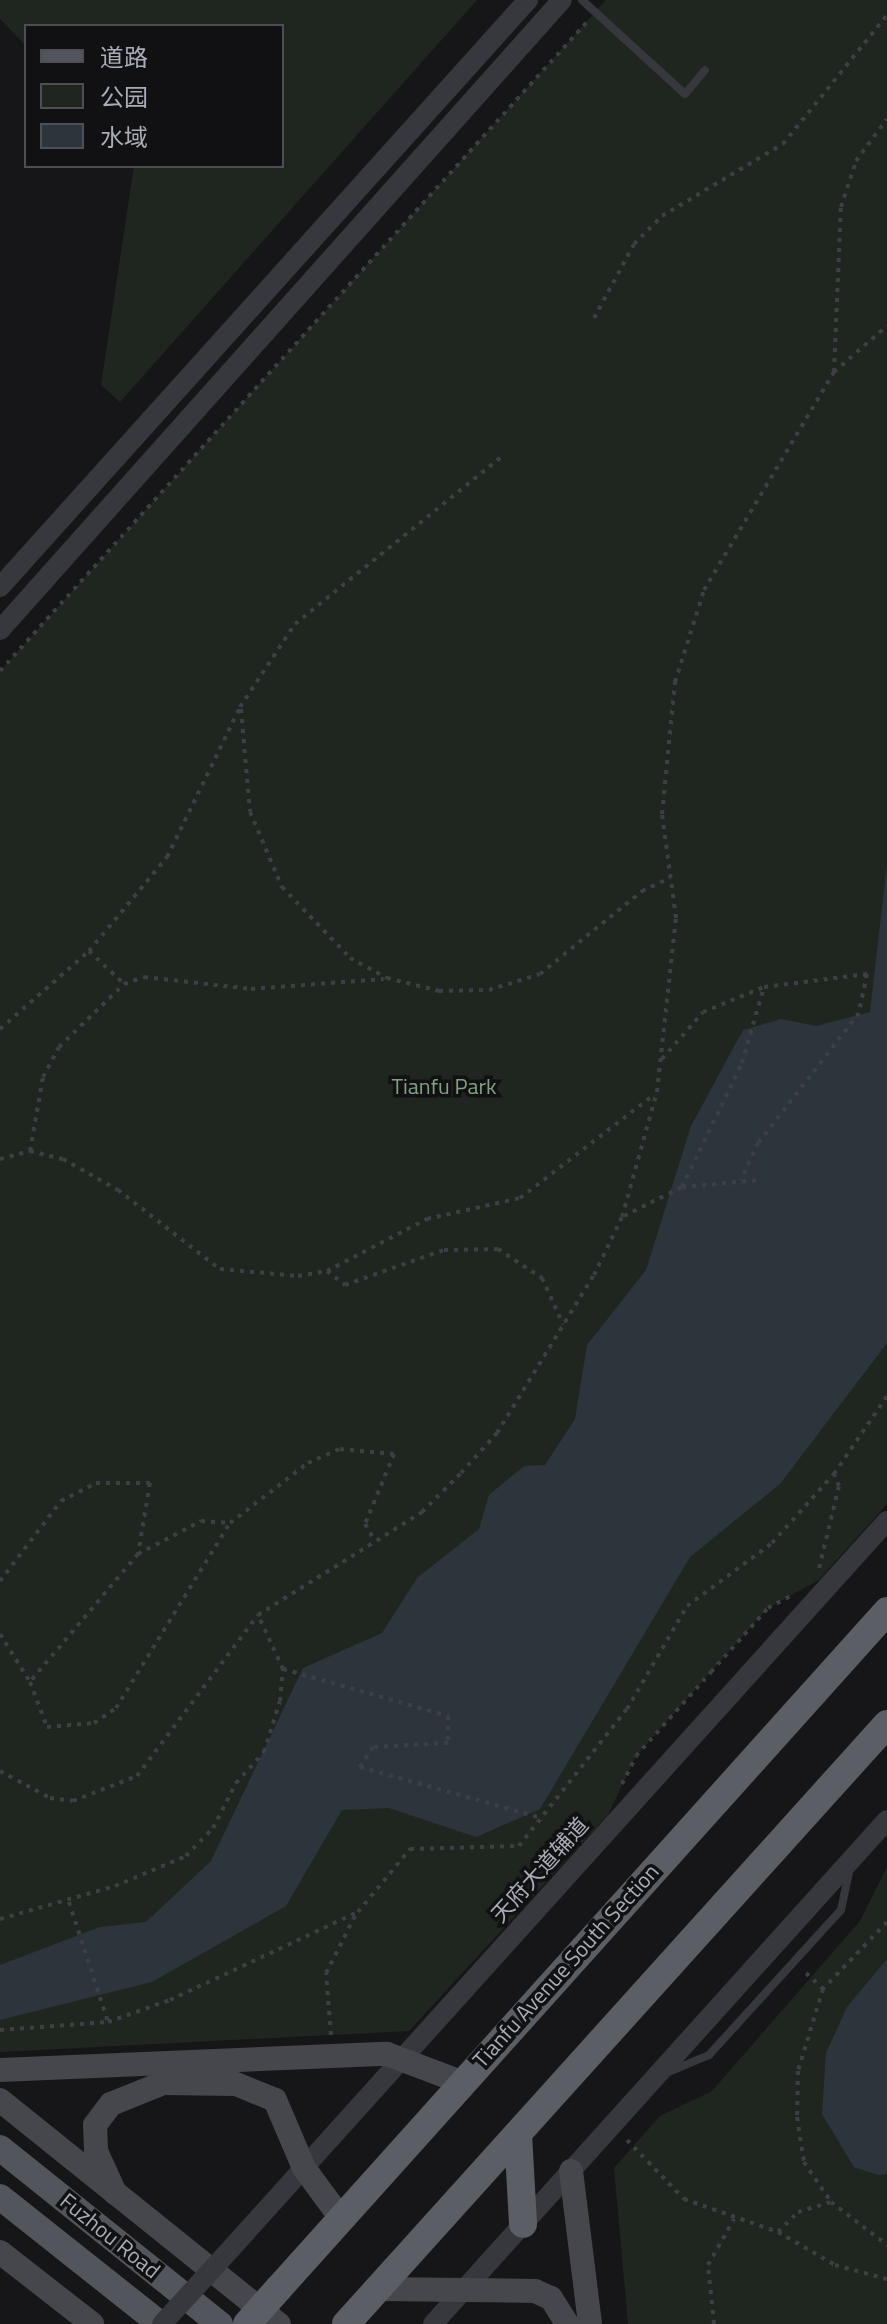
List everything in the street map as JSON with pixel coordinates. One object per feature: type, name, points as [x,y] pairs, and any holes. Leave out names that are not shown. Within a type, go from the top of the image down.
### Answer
[{"type":"highway","name":"Tianfu Avenue South Section","points":[[247,2324],[887,1611]]},
{"type":"highway","points":[[346,2324],[887,1724]]},
{"type":"highway","points":[[518,2134],[523,2224]]},
{"type":"main road","points":[[0,2070],[403,2057],[461,2082]]},
{"type":"main road","points":[[115,2193],[96,2151],[95,2125],[111,2104],[163,2083],[236,2084],[264,2093],[284,2115],[304,2168],[340,2217]]},
{"type":"main road","points":[[0,2100],[279,2324]]},
{"type":"main road","name":"Fuzhou Road","points":[[0,2148],[220,2324]]},
{"type":"main road","points":[[571,2171],[590,2324]]},
{"type":"main road","name":"Fuzhou Road","points":[[0,2197],[161,2324]]},
{"type":"main road","points":[[0,2252],[92,2324]]},
{"type":"main road","points":[[0,2266],[34,2278]]},
{"type":"main road","points":[[378,2289],[535,2291],[551,2298],[567,2324]]},
{"type":"street","points":[[0,587],[528,0]]},
{"type":"street","points":[[0,630],[562,0]]},
{"type":"street","name":"天府大道辅道","points":[[161,2324],[887,1521]]},
{"type":"street","points":[[433,2324],[887,1820]]},
{"type":"lane","points":[[582,0],[685,94],[705,70]]},
{"type":"path","points":[[0,671],[595,12]]},
{"type":"path","points":[[594,318],[634,244],[662,216],[783,144],[887,15]]},
{"type":"path","points":[[834,372],[841,207],[856,161],[887,119]]},
{"type":"path","points":[[0,1771],[73,1801],[124,1785],[153,1761],[258,1615],[422,1512],[497,1433],[563,1324],[622,1217],[657,1092],[673,969],[664,751],[688,633],[744,516],[807,426],[834,372],[887,326]]},
{"type":"path","points":[[0,1029],[89,951],[167,857],[240,707],[295,624],[505,454]]},
{"type":"path","points":[[240,707],[250,812],[282,887],[350,958],[387,978],[439,991],[489,990],[540,974],[642,891],[670,878]]},
{"type":"path","points":[[89,951],[124,984]]},
{"type":"path","points":[[660,1061],[703,1012],[764,987],[867,974],[859,1013],[758,1143],[741,1180]]},
{"type":"path","points":[[30,1151],[43,1077],[59,1047],[124,984],[144,977],[251,989],[387,978]]},
{"type":"path","points":[[682,1187],[742,1063],[764,987]]},
{"type":"path","points":[[0,1159],[30,1151],[63,1159],[118,1190],[220,1269],[298,1276],[327,1271],[416,1223],[520,1198],[657,1092]]},
{"type":"path","points":[[622,1217],[682,1187],[761,1180]]},
{"type":"path","points":[[327,1271],[345,1285],[444,1250],[498,1249],[542,1278],[563,1324]]},
{"type":"path","points":[[331,2035],[326,1973],[358,1912],[410,1849],[519,1846],[627,1709],[687,1606],[772,1543],[834,1474],[887,1396]]},
{"type":"path","points":[[0,1634],[30,1682],[47,1727],[94,1723],[116,1708],[230,1523],[308,1463],[340,1449],[369,1449],[394,1454],[365,1524],[375,1541]]},
{"type":"path","points":[[828,1569],[819,1580],[821,1540],[839,1486],[834,1474]]},
{"type":"path","points":[[0,1581],[33,1528],[61,1501],[96,1483],[150,1483],[138,1554]]},
{"type":"path","points":[[30,1682],[138,1554],[201,1521],[230,1523]]},
{"type":"path","points":[[619,1791],[636,1756],[768,1608],[806,1587]]},
{"type":"path","points":[[0,1919],[69,1902],[186,1856],[213,1828],[236,1783],[264,1752],[283,1669],[258,1615]]},
{"type":"path","points":[[283,1669],[448,1716],[448,1743],[373,1747],[360,1767],[542,1818]]},
{"type":"path","points":[[69,1902],[108,2022]]},
{"type":"path","points":[[0,2030],[108,2022],[358,1912]]},
{"type":"path","points":[[887,1922],[823,1989],[798,2071],[797,2117],[804,2162],[831,2202],[887,2245]]},
{"type":"path","points":[[806,1973],[823,1989]]},
{"type":"path","points":[[315,2036],[346,2035]]},
{"type":"path","points":[[627,2140],[684,2199],[778,2232],[835,2265],[887,2279]]},
{"type":"path","points":[[778,2232],[798,2212],[831,2202]]},
{"type":"path","points":[[714,2324],[708,2265],[734,2219]]},
{"type":"green space","points":[[0,0],[477,0],[120,402],[101,385],[134,168],[284,168],[284,24],[24,24],[24,44],[0,19]]},
{"type":"green space","name":"Tianfu Park","points":[[606,0],[887,0],[887,1504],[819,1580],[768,1608],[636,1756],[608,1815],[409,2031],[0,2052],[0,671]]},
{"type":"green space","points":[[887,1867],[887,2324],[628,2324],[614,2168],[660,2116],[712,2091],[860,1921]]},
{"type":"water","points":[[887,864],[887,1343],[780,1484],[690,1557],[540,1809],[476,1837],[389,1808],[342,1810],[286,1906],[152,1982],[0,2020],[0,1965],[100,1927],[146,1922],[211,1861],[303,1668],[382,1633],[417,1578],[479,1529],[489,1495],[524,1466],[545,1465],[575,1419],[587,1345],[646,1270],[691,1126],[743,1030],[781,1019],[816,1026],[870,1012]]},
{"type":"water","points":[[887,1959],[887,2174],[878,2175],[854,2167],[822,2114],[826,2053],[847,2007]]}]
